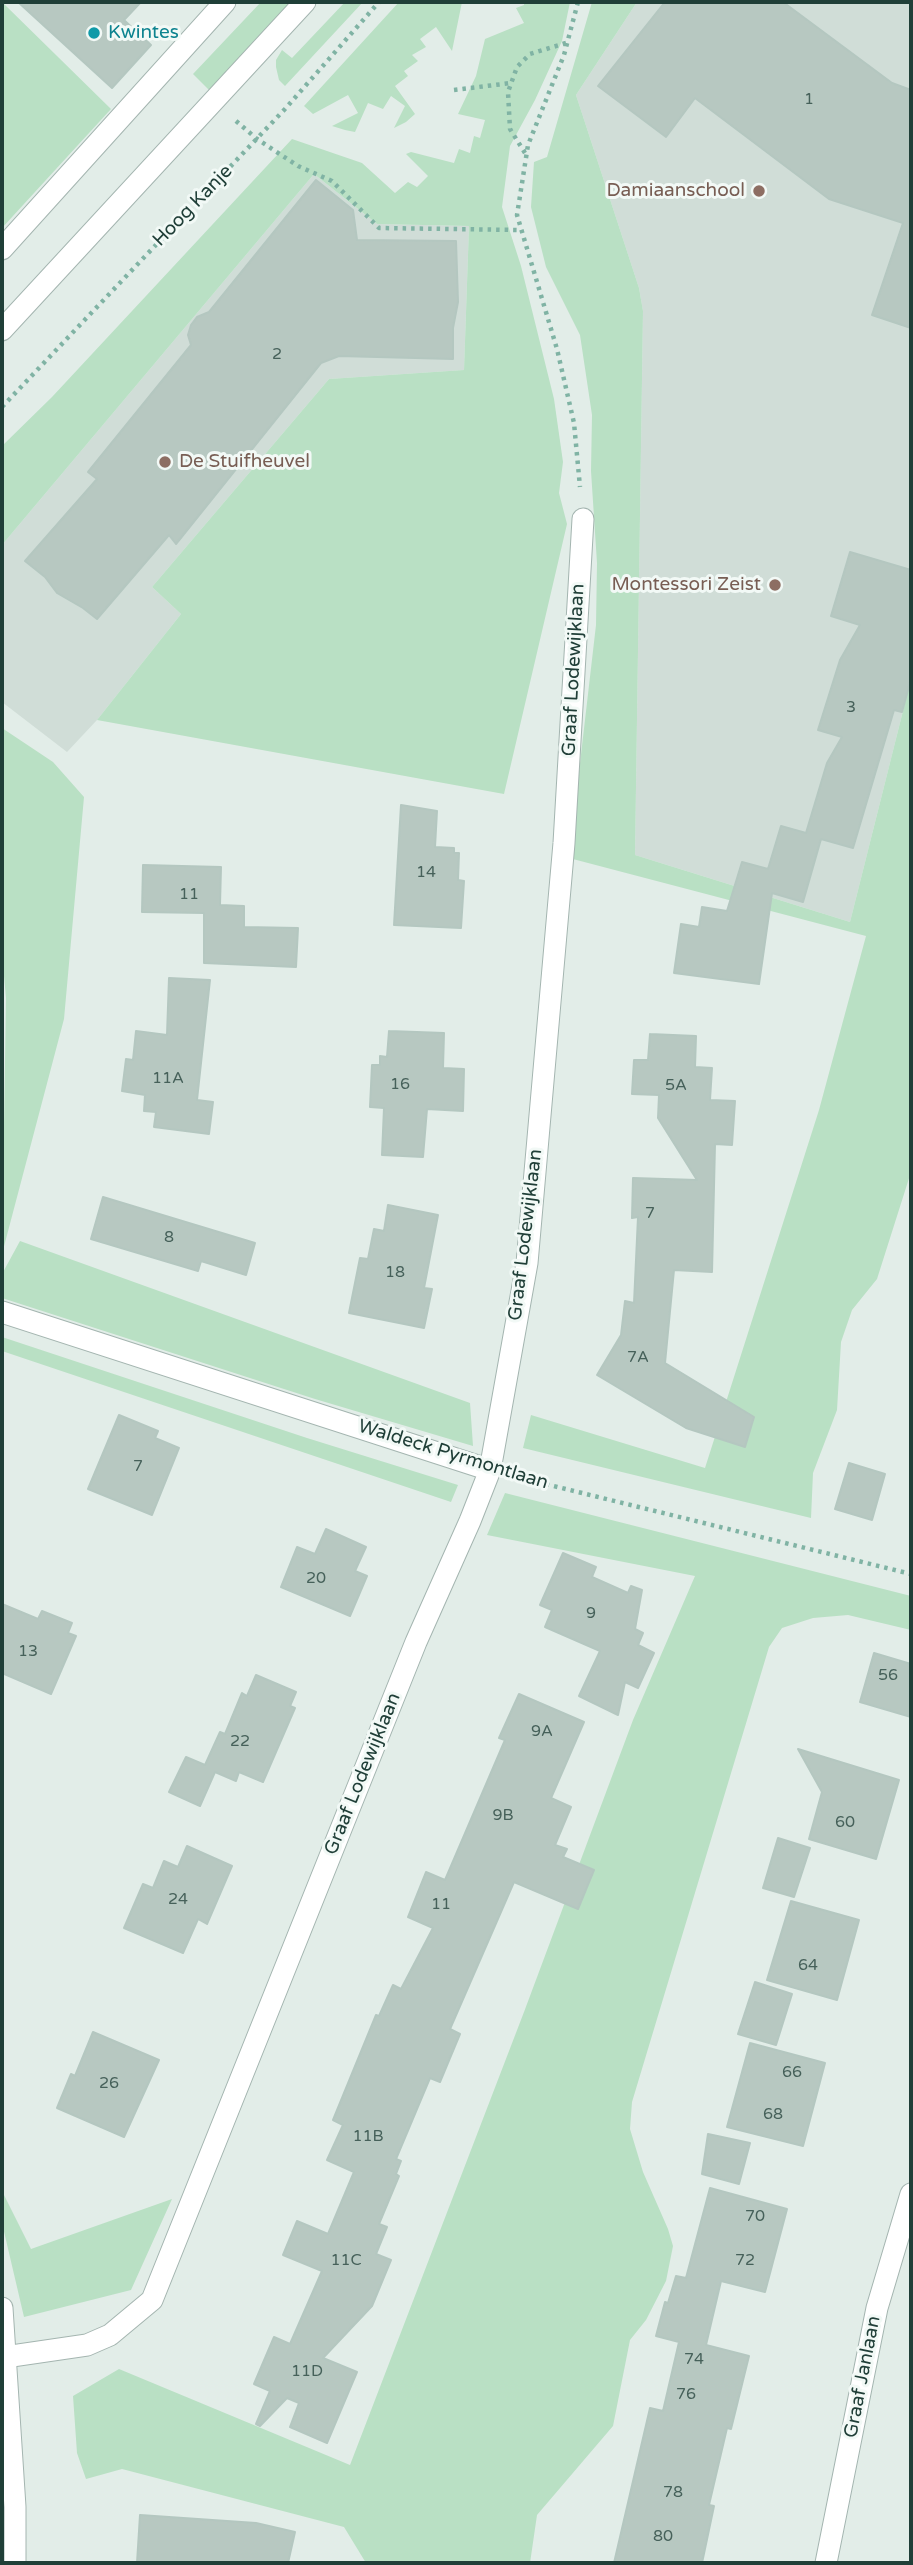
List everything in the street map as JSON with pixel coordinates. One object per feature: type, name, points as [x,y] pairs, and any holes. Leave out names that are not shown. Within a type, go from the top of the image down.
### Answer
[{"type":"street","points":[[2,249],[225,2]]},
{"type":"street","points":[[2,330],[305,2]]},
{"type":"street","name":"Graaf Lodewijklaan","points":[[5,2357],[87,2345],[110,2335],[152,2300],[416,1642],[490,1470],[527,1263],[564,843],[583,519]]},
{"type":"street","name":"Waldeck Pyrmontlaan","points":[[2,1312],[490,1470]]},
{"type":"street","name":"Graaf Janlaan","points":[[826,2563],[877,2308],[911,2194]]},
{"type":"street","points":[[2,2308],[15,2507],[15,2563]]},
{"type":"path","name":"Hoog Kanje","points":[[2,407],[257,139],[379,2]]},
{"type":"path","points":[[578,2],[567,43],[526,153],[517,215],[557,349],[574,423],[583,519]]},
{"type":"path","points":[[526,153],[510,129],[508,92],[511,83],[517,67],[530,54],[567,43]]},
{"type":"path","points":[[454,90],[511,83]]},
{"type":"path","points":[[214,101],[257,139],[298,166],[332,181],[379,228],[520,230]]},
{"type":"path","name":"Waldeck Pyrmontlaan","points":[[490,1470],[911,1574]]},
{"type":"shaded area","points":[[637,2],[911,2],[911,679],[850,922],[635,855],[643,311],[639,288],[576,95]]},
{"type":"shaded area","name":"De Stuifheuvel","points":[[314,174],[377,224],[469,226],[464,370],[329,379],[152,587],[181,614],[97,720],[67,752],[2,702],[2,545]]},
{"type":"green space","points":[[2,2],[111,109],[2,228]]},
{"type":"green space","points":[[261,2],[291,2],[210,91],[193,74]]},
{"type":"green space","points":[[345,2],[363,2],[285,86],[279,80],[276,67],[276,60],[282,50],[292,58]]},
{"type":"green space","points":[[399,2],[462,2],[452,51],[436,27],[420,39],[426,47],[412,55],[418,61],[404,71],[408,76],[395,86],[415,114],[394,128],[405,106],[391,96],[383,109],[368,103],[355,132],[332,126],[358,113],[348,95],[313,114],[304,106]]},
{"type":"green space","points":[[524,2],[570,2],[562,41],[510,146],[502,207],[521,266],[554,399],[563,462],[559,493],[567,524],[504,794],[97,720],[181,614],[152,587],[329,379],[464,370],[469,226],[377,224],[314,174],[2,545],[2,446],[52,397],[292,139],[362,163],[395,193],[408,182],[417,187],[428,176],[406,154],[411,152],[454,163],[459,149],[470,153],[474,136],[480,138],[485,120],[458,114],[476,76],[485,39],[524,23],[516,8],[524,5]]},
{"type":"green space","points":[[592,2],[637,2],[576,95],[639,288],[643,311],[635,855],[850,922],[911,679],[911,1172],[877,1279],[852,1310],[841,1342],[837,1410],[813,1473],[811,1518],[523,1448],[531,1415],[705,1468],[819,1110],[866,936],[569,858],[596,625],[597,563],[591,471],[592,415],[580,335],[546,267],[531,207],[534,162],[547,157]]},
{"type":"green space","points":[[2,728],[53,762],[84,797],[64,1019],[2,1254],[6,998],[2,954]]},
{"type":"green space","points":[[20,1241],[470,1403],[473,1446],[315,1399],[2,1298],[2,1274]]},
{"type":"green space","points":[[2,1337],[458,1485],[451,1502],[2,1351]]},
{"type":"green space","points":[[505,1493],[911,1596],[911,1630],[848,1615],[813,1618],[782,1628],[769,1647],[632,2102],[630,2129],[643,2172],[673,2246],[666,2281],[646,2320],[630,2340],[613,2426],[537,2515],[530,2563],[366,2563],[344,2527],[122,2469],[86,2479],[77,2453],[73,2396],[119,2369],[350,2465],[633,1720],[695,1576],[487,1535]]},
{"type":"green space","points":[[2,2191],[31,2249],[172,2199],[131,2290],[24,2317],[2,2223]]},
{"type":"building","name":"Kwintes","points":[[18,2],[141,2],[124,20],[151,45],[112,88]]},
{"type":"building","points":[[665,2],[783,2],[892,83],[911,90],[911,328],[872,315],[903,223],[829,199],[695,98],[666,137],[598,86]]},
{"type":"building","name":"De Stuifheuvel","points":[[316,180],[353,210],[357,240],[456,241],[458,302],[453,328],[453,359],[339,356],[321,363],[176,544],[169,535],[97,619],[57,593],[45,577],[25,561],[97,479],[88,472],[191,345],[188,335],[197,317],[209,312]]},
{"type":"building","points":[[850,552],[911,570],[911,679],[902,712],[894,710],[853,848],[821,839],[803,902],[772,893],[759,984],[674,973],[681,924],[699,927],[702,907],[727,911],[742,862],[768,869],[781,826],[806,833],[827,763],[842,737],[818,730],[840,660],[860,625],[831,616]]},
{"type":"building","points":[[401,805],[437,811],[435,847],[454,848],[454,853],[459,853],[458,880],[464,881],[461,928],[394,925]]},
{"type":"building","points":[[143,865],[221,867],[220,905],[244,906],[244,927],[298,928],[296,967],[204,963],[204,913],[142,912]]},
{"type":"building","points":[[169,978],[210,980],[197,1100],[213,1102],[209,1134],[154,1127],[156,1112],[144,1111],[145,1095],[122,1091],[126,1059],[133,1060],[136,1031],[167,1035]]},
{"type":"building","points":[[389,1031],[444,1033],[443,1068],[464,1069],[463,1111],[427,1109],[423,1157],[382,1155],[384,1108],[370,1107],[372,1065],[380,1065],[380,1056],[387,1057]]},
{"type":"building","points":[[650,1034],[696,1036],[695,1067],[712,1068],[710,1100],[735,1101],[732,1145],[715,1144],[712,1272],[674,1270],[665,1363],[754,1417],[745,1447],[686,1428],[597,1375],[621,1335],[625,1301],[634,1303],[638,1217],[632,1218],[633,1178],[697,1180],[658,1118],[659,1095],[632,1094],[634,1060],[648,1060]]},
{"type":"building","points":[[103,1197],[255,1243],[246,1275],[201,1261],[198,1271],[91,1239]]},
{"type":"building","points":[[388,1205],[438,1215],[424,1288],[432,1289],[424,1328],[349,1313],[360,1258],[368,1259],[374,1229],[384,1231]]},
{"type":"building","points":[[119,1415],[158,1431],[155,1438],[179,1448],[152,1515],[88,1489]]},
{"type":"building","points":[[849,1463],[885,1474],[872,1520],[835,1509]]},
{"type":"building","points":[[326,1529],[366,1547],[355,1571],[367,1576],[350,1616],[281,1587],[297,1547],[315,1554]]},
{"type":"building","points":[[563,1553],[596,1567],[592,1577],[628,1593],[631,1586],[642,1590],[635,1629],[643,1633],[638,1645],[654,1653],[638,1688],[625,1682],[618,1715],[579,1696],[600,1651],[545,1627],[552,1610],[540,1605]]},
{"type":"building","points":[[2,1604],[38,1619],[42,1611],[72,1623],[68,1633],[76,1636],[51,1694],[2,1673]]},
{"type":"building","points":[[874,1653],[911,1664],[911,1717],[860,1702]]},
{"type":"building","points":[[256,1675],[296,1692],[290,1706],[295,1708],[263,1782],[239,1772],[236,1781],[215,1772],[200,1806],[169,1792],[186,1757],[205,1765],[220,1732],[225,1734],[242,1693],[247,1696]]},
{"type":"building","points":[[519,1694],[584,1722],[551,1798],[571,1807],[555,1845],[567,1849],[563,1857],[594,1870],[578,1909],[514,1882],[450,2029],[460,2034],[440,2082],[430,2078],[396,2159],[401,2161],[396,2174],[399,2176],[379,2224],[387,2227],[376,2254],[391,2260],[372,2306],[323,2358],[357,2372],[327,2443],[290,2427],[299,2403],[287,2398],[260,2426],[256,2424],[270,2391],[254,2384],[274,2337],[290,2344],[322,2271],[283,2255],[297,2221],[328,2234],[354,2172],[327,2160],[343,2125],[333,2120],[376,2015],[379,2016],[393,1985],[401,1989],[433,1928],[408,1917],[426,1872],[445,1880],[505,1740],[499,1738]]},
{"type":"building","points":[[798,1749],[899,1780],[876,1859],[809,1839],[822,1792]]},
{"type":"building","points":[[778,1838],[810,1848],[794,1897],[763,1888]]},
{"type":"building","points":[[187,1846],[232,1866],[207,1924],[198,1919],[183,1953],[124,1928],[143,1884],[153,1888],[164,1861],[178,1867]]},
{"type":"building","points":[[791,1901],[859,1920],[837,2000],[767,1980]]},
{"type":"building","points":[[755,1982],[792,1994],[776,2045],[738,2034]]},
{"type":"building","points":[[93,2032],[159,2060],[124,2137],[57,2108],[71,2074],[75,2076]]},
{"type":"building","points":[[750,2043],[825,2063],[803,2146],[727,2127]]},
{"type":"building","points":[[708,2134],[750,2143],[739,2184],[702,2174]]},
{"type":"building","points":[[710,2188],[787,2209],[765,2292],[721,2281],[706,2345],[749,2356],[731,2429],[727,2428],[709,2505],[714,2506],[702,2563],[614,2563],[650,2408],[663,2411],[679,2342],[656,2336],[665,2302],[668,2303],[676,2276],[686,2278]]},
{"type":"building","points":[[140,2515],[256,2523],[295,2532],[288,2563],[137,2563]]},
{"type":"place","name":"Kwintes","points":[[94,33]]},
{"type":"place","name":"Damiaanschool","points":[[759,191]]},
{"type":"place","name":"De Stuifheuvel","points":[[165,462]]},
{"type":"place","name":"Montessori Zeist","points":[[775,585]]}]
